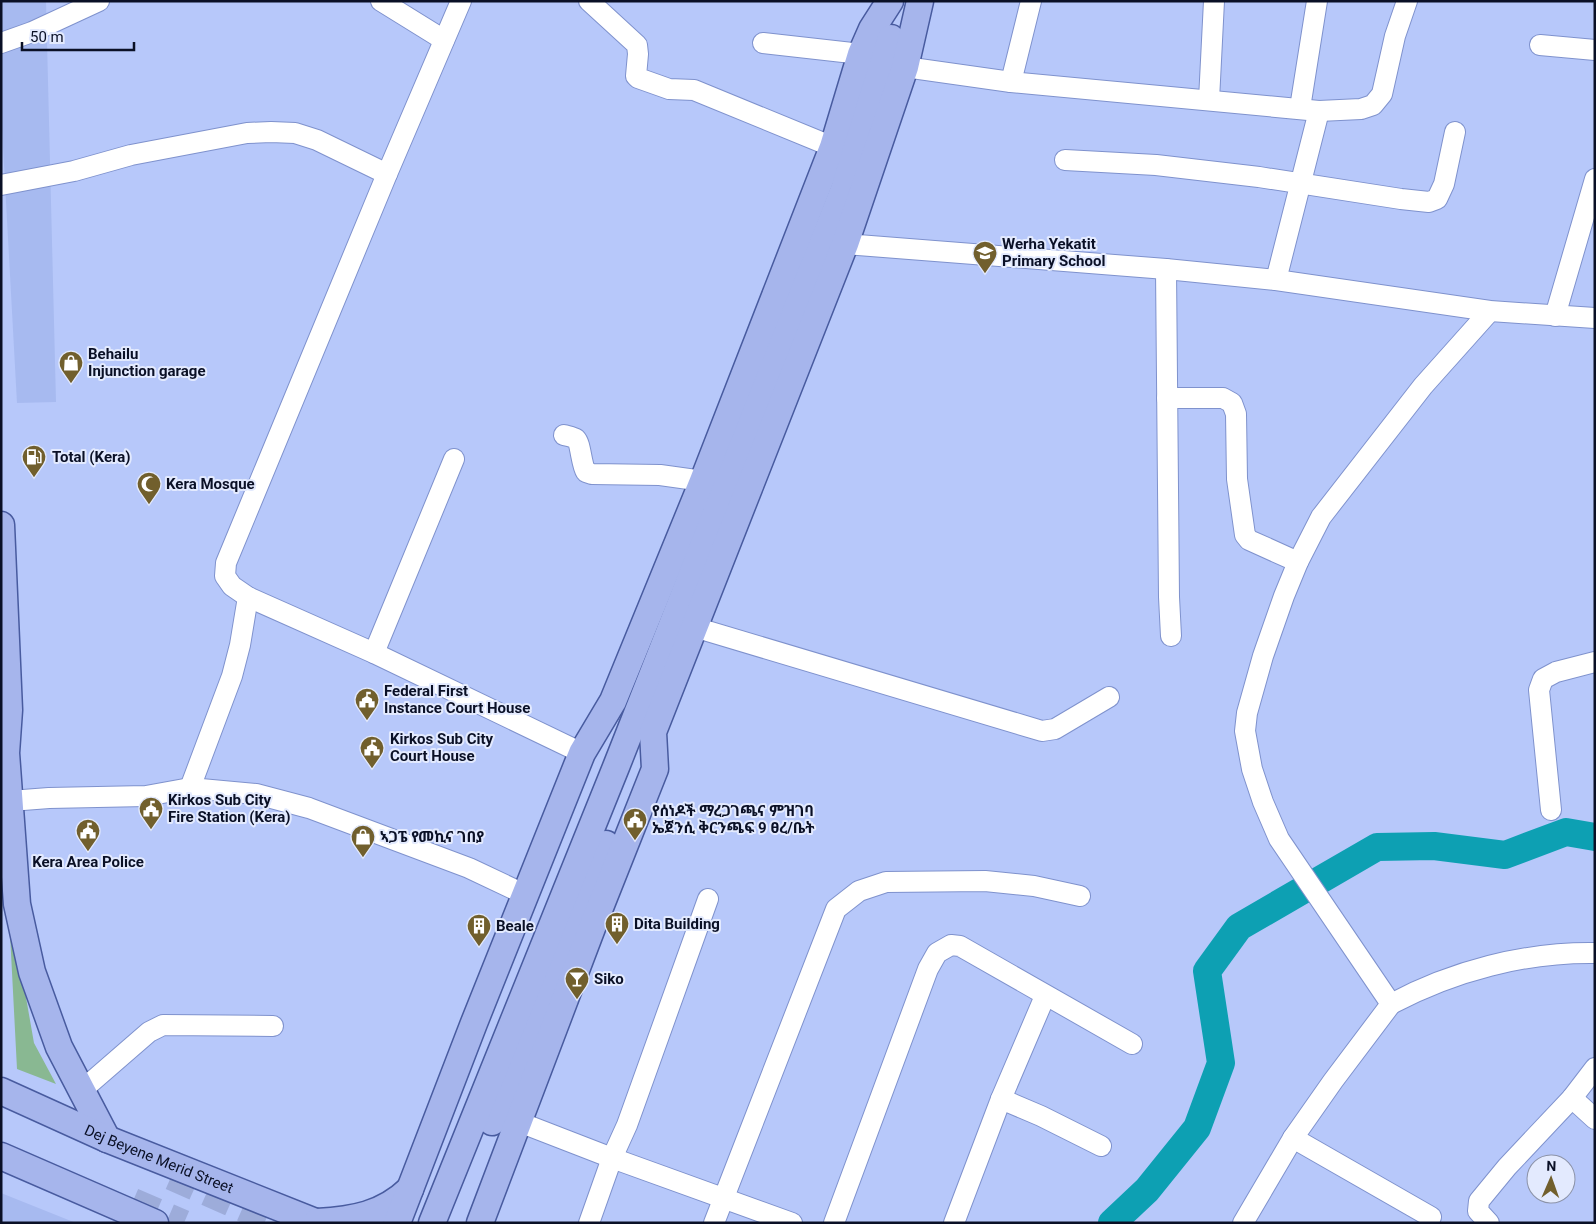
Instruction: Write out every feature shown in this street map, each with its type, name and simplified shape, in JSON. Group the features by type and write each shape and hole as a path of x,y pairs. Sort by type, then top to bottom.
{"main road":[{"path":"397,1223 420,1186 598,761 613,701 703,481 833,147 861,54 872,29 890,1"},
{"path":"432,1223 613,776 844,189 891,38 899,1"},
{"path":"891,38 914,1"},
{"path":"452,1223 653,732 845,244 905,67 920,1"},
{"path":"1,525 9,710 4,759 6,801 16,899 32,972 59,1047 107,1139"},
{"path":"413,1223 420,1186 470,1032 582,752 613,701"},
{"path":"480,1223 595,920 656,769 653,732"},
{"name":"Dej Beyene Merid Street","path":"1,1091 107,1139 317,1222"},
{"path":"1,1156 155,1223"},
{"path":"317,1222 344,1221 381,1210 397,1202 420,1186"}],"street":[{"path":"1,43 32,32 99,1"},
{"path":"381,1 444,40"},
{"path":"461,1 387,174 226,563 225,576 232,586 248,597 374,653 582,752"},
{"path":"589,1 638,46 636,76 638,78 668,89 694,90 833,147"},
{"path":"1011,82 1031,1"},
{"path":"1209,100 1214,1"},
{"path":"1276,280 1301,183 1310,109 1317,1"},
{"path":"905,67 1011,82 1310,109 1361,109 1373,106 1382,94 1395,36 1407,1"},
{"path":"763,43 861,54"},
{"path":"1540,45 1595,50"},
{"path":"1,185 74,171 131,155 247,133 271,132 294,133 317,140 387,174"},
{"path":"1065,160 1156,165 1301,183 1429,202 1437,199 1444,184 1455,132"},
{"path":"1555,316 1595,179"},
{"path":"845,244 1166,269 1276,280 1490,311 1595,318"},
{"path":"1166,269 1171,636"},
{"path":"1392,1004 1279,839 1263,802 1252,769 1245,731 1247,713 1263,656 1284,596 1298,562 1321,517 1423,386 1490,311"},
{"path":"1167,398 1223,398 1232,403 1236,414 1237,479 1245,535 1249,540 1298,562"},
{"path":"564,435 575,438 578,442 582,466 586,472 592,474 660,475 703,481"},
{"path":"374,653 454,458"},
{"path":"190,788 232,676 240,645 248,597"},
{"path":"694,627 1042,731 1055,730 1109,697"},
{"path":"1550,810 1539,690 1543,679 1556,672 1595,662"},
{"path":"6,801 146,796 190,788 256,794 309,808 469,868 526,895"},
{"path":"714,1223 836,909 858,890 886,882 985,882 1034,886 1080,896"},
{"path":"589,1223 612,1158 638,1094 708,899"},
{"path":"834,1223 928,969 937,953 951,945 960,946 1132,1044"},
{"path":"1243,1223 1294,1138 1332,1081 1392,1004 1417,990 1447,978 1498,964 1565,952 1595,953"},
{"path":"954,1223 1045,996"},
{"path":"81,1091 149,1032 163,1025 273,1026"},
{"path":"1489,1223 1478,1211 1479,1201 1507,1167 1572,1098 1595,1068"},
{"path":"1572,1098 1595,1119"},
{"path":"1002,1100 1041,1116 1101,1146"},
{"path":"519,1122 792,1223"},
{"path":"1294,1138 1431,1217"}],"shaded area":[{"path":"1,1 46,1 56,402 17,403 1,110"},
{"path":"1,1193 76,1223 1,1223"}],"green space":[{"path":"8,895 34,1043 56,1084 17,1069"}],"waterway":[{"path":"1112,1223 1147,1190 1197,1128 1221,1063 1207,971 1239,927 1377,847 1434,846 1505,855 1566,832 1595,837"}],"tunnel":[{"path":"171,1177 275,1223"},
{"path":"133,1201 184,1223"}],"place":[{"name":"Werha Yekatit Primary School","path":"985,274"},
{"name":"Behailu Injunction garage","path":"71,384"},
{"name":"Total (Kera)","path":"34,478"},
{"name":"Kera Mosque","path":"149,505"},
{"name":"Federal First Instance Court House","path":"367,721"},
{"name":"Kirkos Sub City Court House","path":"372,769"},
{"name":"Kirkos Sub City Fire Station (Kera)","path":"151,830"},
{"name":"የሰነዶች ማረጋገጫና ምዝገባ ኤጀንሲ ቅርንጫፍ 9 ፀረ/ቤት","path":"635,841"},
{"name":"Kera Area Police","path":"88,852"},
{"name":"ኣጋፔ የመኪና ገበያ","path":"363,858"},
{"name":"Dita Building","path":"617,945"},
{"name":"Beale","path":"479,947"},
{"name":"Siko","path":"577,1000"}]}
